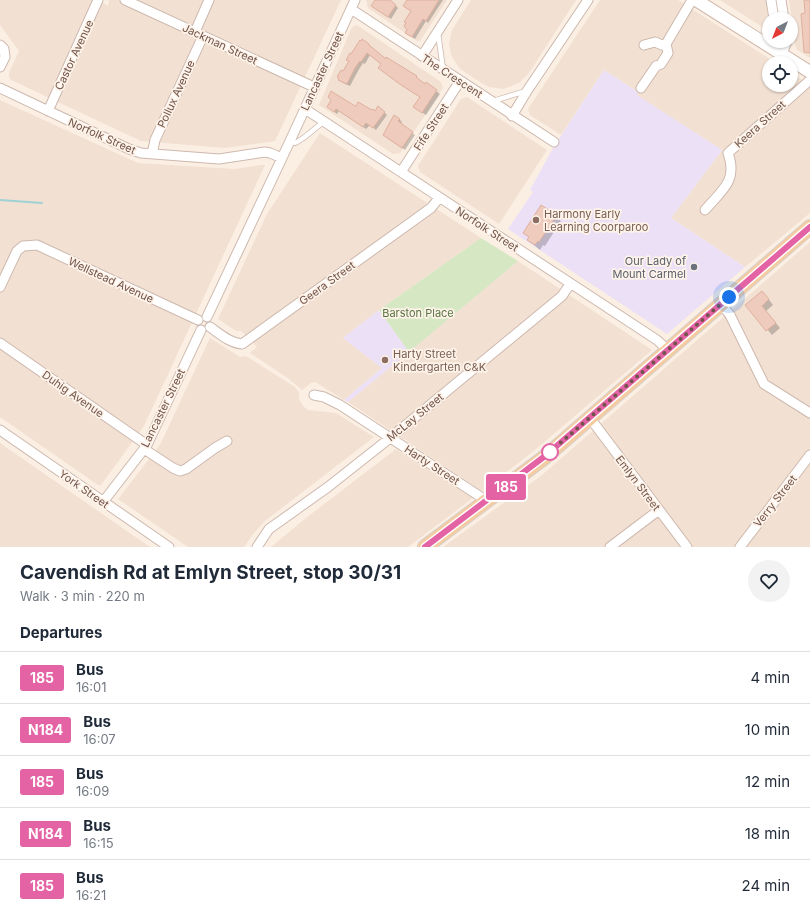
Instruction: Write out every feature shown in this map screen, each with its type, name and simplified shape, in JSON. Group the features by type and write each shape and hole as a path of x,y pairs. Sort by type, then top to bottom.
{"main road":[{"path":"696,0 762,38"},
{"path":"775,48 810,72"},
{"path":"425,547 530,469 810,227"}],"street":[{"name":"Castor Avenue","path":"48,110 98,0"},
{"name":"Jackman Street","path":"125,0 314,87"},
{"path":"195,32 209,0"},
{"name":"Lancaster Street","path":"202,318 282,158 355,0"},
{"path":"422,56 458,0"},
{"path":"512,116 588,0"},
{"path":"642,88 656,66 661,64 668,53 666,44 692,0"},
{"path":"771,0 773,12"},
{"path":"781,0 783,12"},
{"name":"The Crescent","path":"350,9 554,142"},
{"name":"Pollux Avenue","path":"152,154 155,140 203,36"},
{"path":"644,45 655,42 662,45 666,44"},
{"path":"0,45 4,49 5,57 0,67"},
{"path":"782,54 784,48"},
{"name":"Keera Street","path":"705,210 730,180 732,171 728,152 810,80"},
{"name":"Fife Street","path":"401,172 460,81"},
{"name":"Norfolk Street","path":"0,88 129,149 141,153 219,159 265,152 282,158"},
{"name":"Norfolk Street","path":"305,110 657,340 668,350"},
{"name":"Geera Street","path":"206,328 230,340 242,344 431,208 439,198"},
{"name":"Wellstead Avenue","path":"0,287 18,250 23,246 37,245 202,318"},
{"name":"McLay Street","path":"257,547 270,530 390,438 562,296 570,284"},
{"path":"721,304 730,315 764,384 810,413"},
{"path":"202,318 198,326 206,328"},
{"name":"Lancaster Street","path":"103,502 145,447 206,328"},
{"name":"Duhig Avenue","path":"0,343 173,468 186,470 215,448 227,441"},
{"name":"Harty Street","path":"314,395 324,397 340,405 487,501"},
{"name":"Emlyn Street","path":"590,418 687,547"},
{"name":"York Street","path":"0,430 169,547"},
{"name":"Verry Street","path":"740,547 810,456"},
{"path":"610,547 659,510"}],"lane":[{"path":"437,31 443,71"},
{"path":"491,101 527,91"},
{"name":"Lancaster Street","path":"290,141 295,143 302,140 317,126 324,122"}],"shaded area":[{"path":"0,0 98,0 108,6 109,0 341,0 275,141 225,148 141,141 11,80 9,73 19,51 0,25"},
{"path":"366,0 447,0 420,41 417,41 368,8"},
{"path":"471,0 576,0 529,73 519,83 503,89 489,87 460,69 451,55 449,43 452,30"},
{"path":"600,0 678,0 765,56 762,56 762,92 798,92 798,77 810,85 810,213 745,267 671,218 722,150 636,95 638,92 604,70 561,135 530,115 528,109"},
{"path":"720,0 766,0 767,12 762,12 762,27"},
{"path":"789,0 810,0 810,58 796,49 798,48 798,12 791,12"},
{"path":"357,25 441,82 443,88 400,153 393,154 319,105 352,27"},
{"name":"Our Lady of Mount Carmel","path":"604,70 638,92 637,95 722,150 671,218 745,267 667,334 508,229 533,192 530,190 553,148"},
{"path":"467,97 547,150 499,224 420,172 418,166 461,99"},
{"path":"0,100 138,163 235,169 265,165 144,426 101,485 98,485 0,417"},
{"path":"320,133 481,238 379,310 343,338 382,368 344,400 315,382 311,383 302,390 289,379 250,353 257,347 241,331 236,331 218,319 267,214"},
{"path":"810,242 810,547 443,547 542,475"},
{"path":"518,261 652,350 535,450 482,491 348,402"},
{"name":"Harty Street Kindergarten C&K","path":"379,310 409,352 348,402 344,400 382,368 343,338"},
{"path":"210,338 240,357 246,356 295,387 299,393 299,399 303,406 308,410 336,413 374,437 265,521 244,547 188,547 118,499 160,445"},
{"path":"0,443 150,547 0,547"},
{"path":"396,449 473,498 408,547 271,547 306,518"}],"green space":[{"name":"Barston Place","path":"481,238 518,261 409,352 379,310"}],"building":[{"path":"375,0 390,0 396,5 388,17 371,6"},
{"path":"407,0 439,0 426,21 423,19 412,37 405,33 407,30 404,26 406,23 404,22 411,11 403,6"},
{"path":"804,0 810,0 810,53 804,52 801,14 805,13"},
{"path":"362,39 386,59 386,57 417,76 416,77 425,84 426,82 437,90 422,113 413,107 420,97 378,68 381,64 367,53 355,68 347,84 338,80 339,78 337,77 341,70 343,71 349,61 346,60 350,53 351,54"},
{"path":"331,91 355,106 358,102 375,111 378,106 385,112 373,128 366,123 363,127 336,109 334,112 327,107 331,100 328,97"},
{"path":"394,115 400,119 398,121 413,132 402,148 383,135"},
{"path":"541,205 557,215 539,242 538,241 535,245 527,240 529,237 523,233"},
{"path":"762,291 769,299 762,306 776,323 766,331 745,305"}],"waterway":[{"path":"0,200 42,203"}],"bus line":[{"name":"185","path":"425,547 530,469 810,227"}],"place":[{"name":"Harmony Early Learning Coorparoo","path":"536,220"},
{"name":"Our Lady of Mount Carmel","path":"694,267"},
{"name":"Harty Street Kindergarten C&K","path":"385,360"}],"route":[{"path":"550,452 729,297"}]}
